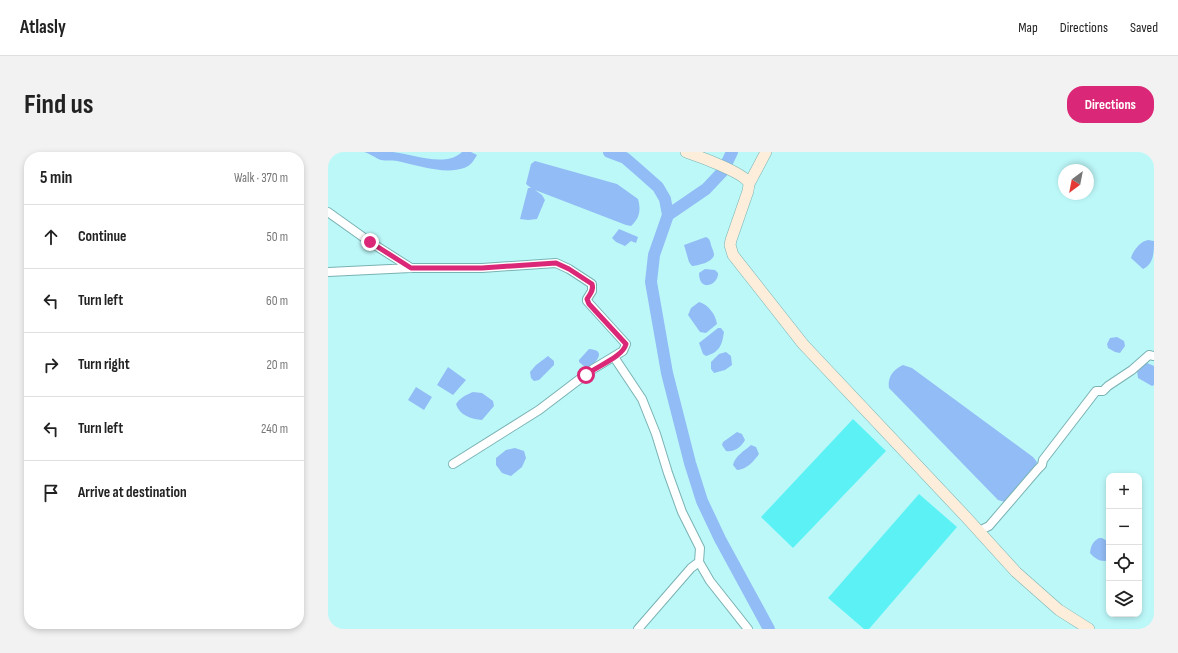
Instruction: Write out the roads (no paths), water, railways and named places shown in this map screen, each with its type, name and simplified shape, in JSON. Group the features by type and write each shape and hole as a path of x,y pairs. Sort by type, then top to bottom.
{"street":[{"path":"686,152 709,160 745,178 749,184"},
{"path":"766,152 749,184 742,211 731,240 730,245 733,255 803,344 1016,572 1059,610 1089,629"},
{"path":"328,212 370,242 411,268"},
{"path":"328,272 411,268 482,268 556,263 561,264 592,284 592,292 587,299 589,304 626,344 623,351 593,369 539,410 453,464"},
{"path":"979,531 989,526 1042,465 1043,460 1096,391 1103,391 1132,370 1149,355 1154,356"},
{"path":"614,357 642,399 656,434 682,512 700,548 699,562 710,581 748,629"},
{"path":"638,629 691,568 699,562"}],"waterway":[{"path":"609,152 625,158 658,187 665,199 668,215"},
{"path":"732,152 723,171 706,189 668,215 654,255 651,282 667,373 690,463 702,501 720,539 769,629"}]}
